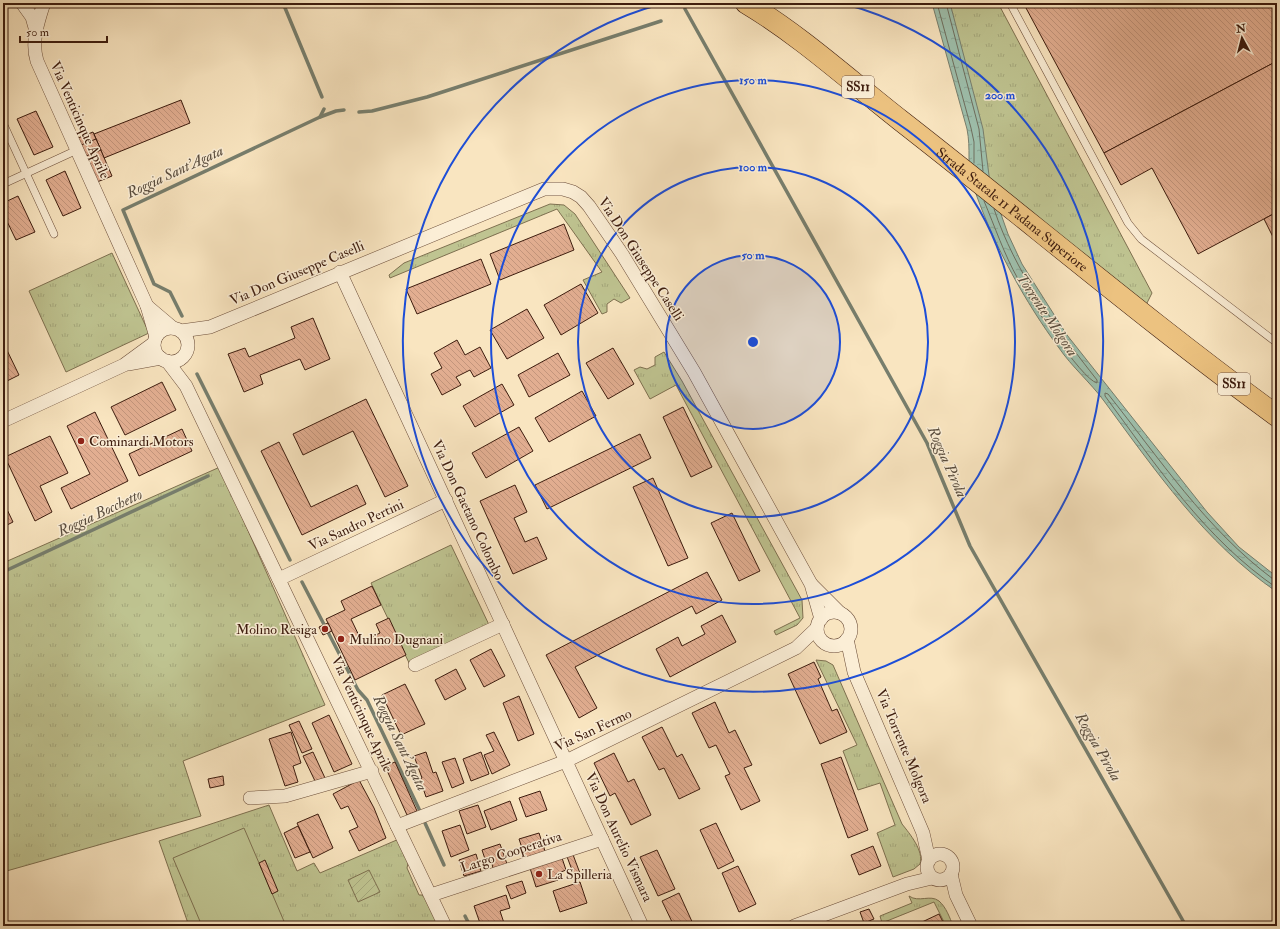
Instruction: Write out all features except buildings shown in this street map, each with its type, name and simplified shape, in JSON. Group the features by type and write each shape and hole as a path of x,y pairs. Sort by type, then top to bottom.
{"main road":[{"name":"Strada Statale 11 Padana Superiore","path":"746,3 791,34 967,172 1191,352 1277,416"},
{"path":"1191,352 1236,372 1277,401"}],"street":[{"name":"Via Venticinque Aprile","path":"22,3 32,17 36,31"},
{"name":"Via Venticinque Aprile","path":"44,3 36,31 34,45 36,61 147,306 155,340"},
{"name":"Via Don Giuseppe Caselli","path":"185,352 192,341 210,327 544,189 563,189 576,194 588,204 622,254 694,372 811,584 840,613"},
{"name":"Via Don Gaetano Colombo","path":"340,272 566,762"},
{"name":"Via Venticinque Aprile","path":"147,306 177,329"},
{"name":"Via Don Giuseppe Caselli","path":"177,329 210,327"},
{"path":"3,422 124,365 155,340 163,330 177,329 187,339 185,352 176,361 164,360 124,365"},
{"path":"155,340 154,349 164,360"},
{"name":"Via Venticinque Aprile","path":"185,352 186,386"},
{"name":"Via Venticinque Aprile","path":"164,360 186,386 372,771 445,926"},
{"name":"Via Sandro Pertini","path":"279,579 446,500"},
{"name":"Via Don Giuseppe Caselli","path":"811,584 819,623"},
{"path":"796,648 831,612 840,613"},
{"name":"Via Torrente Molgora","path":"840,613 850,624 847,639 854,672 923,833 932,860 927,870 942,877 956,895 970,926"},
{"name":"Via Torrente Molgora","path":"819,623 818,636 829,645 854,672"},
{"path":"415,665 503,624"},
{"path":"796,648 838,645 847,639"},
{"name":"Via San Fermo","path":"398,826 566,762 796,648"},
{"name":"Via Don Aurelio Vismara","path":"566,762 642,926"},
{"path":"250,798 285,796 372,771"},
{"name":"Largo Cooperativa","path":"431,895 602,839"},
{"name":"Via Torrente Molgora","path":"932,860 950,858 953,866 942,877"},
{"path":"907,884 932,860"},
{"path":"794,926 907,884 942,877"}],"lane":[{"path":"1010,3 1128,223 1141,240 1277,343"},
{"path":"3,122 54,234"},
{"path":"3,184 77,150"}],"green space":[{"path":"959,3 998,3 1152,293 1142,313 985,187 943,12"},
{"path":"550,204 564,205 575,214 630,298 621,303 614,299 607,304 607,312 602,314 583,280 602,272 557,209 390,278 389,275 404,263"},
{"path":"112,253 149,333 66,372 29,291"},
{"path":"664,352 682,381 802,600 803,618 797,625 776,635 774,631 800,618 676,385 650,399 634,370 640,367 647,369 655,365 655,357"},
{"path":"220,467 325,705 183,761 201,816 3,872 3,563"},
{"path":"451,545 491,629 411,667 371,583"},
{"path":"816,660 826,661 833,665 902,824 918,848 921,859 920,864 914,869 893,877 877,833 895,825 880,783 858,790 843,751 857,745"},
{"path":"269,805 297,871 314,863 320,873 399,839 409,859 407,868 419,895 426,895 441,926 189,926 159,841"},
{"path":"244,828 286,926 202,926 173,858"},
{"path":"369,870 380,892 358,902 348,880"},
{"path":"909,896 917,899 932,898 939,901 946,909 953,926 946,926 934,902 882,923 880,916 912,903"}],"water":[{"name":"Torrente Molgora","path":"932,3 950,3 983,129 990,183 1008,234 1022,264 1067,335 1207,512 1239,547 1277,577 1277,592 1251,573 1227,551 1183,504 1142,453 1099,394 1064,355 1034,312 1012,274 992,234 976,194 970,167 967,129"}],"waterway":[{"name":"Roggia Sant'Agata","path":"283,3 322,97"},
{"name":"Roggia Pirola","path":"685,9 927,443 970,546 1186,926"},
{"path":"359,112 372,111 427,97 661,21"},
{"name":"Roggia Sant'Agata","path":"182,316 170,292 154,284 123,210 320,117 324,109"},
{"path":"320,117 336,111 344,110"},
{"name":"Roggia Sant'Agata","path":"197,374 290,560"},
{"name":"Roggia Bocchetto","path":"3,572 208,476"},
{"name":"Roggia Sant'Agata","path":"302,582 358,690 367,700 419,809"},
{"name":"Roggia Sant'Agata","path":"425,823 444,865"},
{"name":"Roggia Sant'Agata","path":"465,916 470,926"}],"place":[{"name":"Cominardi Motors","path":"81,441"},
{"name":"Molino Resiga","path":"325,629"},
{"name":"Mulino Dugnani","path":"341,639"},
{"name":"La Spilleria","path":"539,874"}]}
